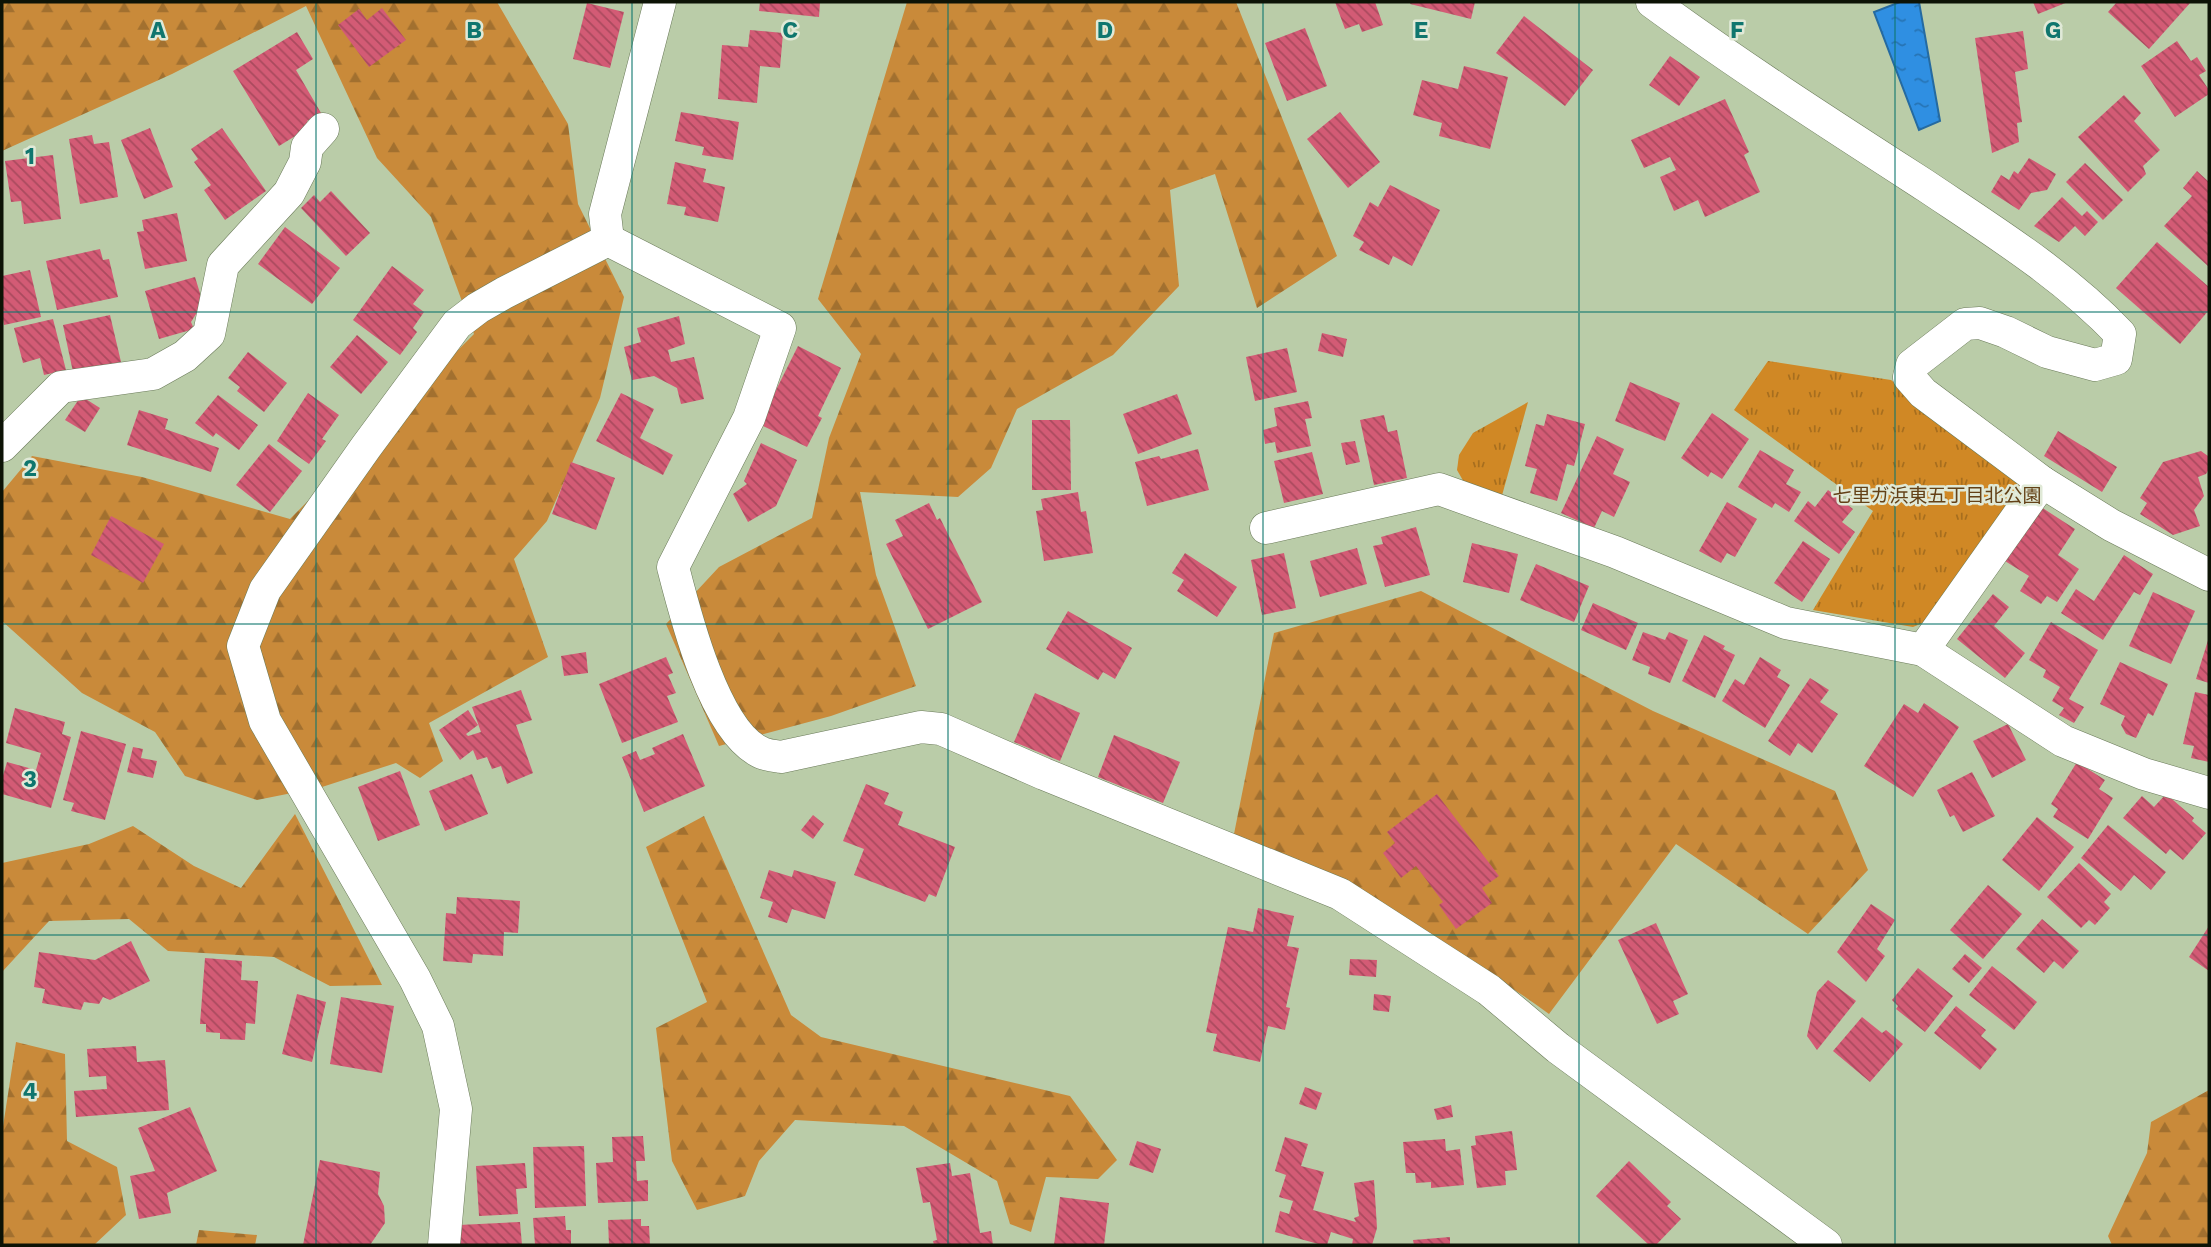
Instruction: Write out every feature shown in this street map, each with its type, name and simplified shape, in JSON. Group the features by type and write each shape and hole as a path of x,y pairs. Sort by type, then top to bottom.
{"street":[{"path":"608,240 605,214 660,2"},
{"path":"1652,2 1731,60 1991,229 2092,304 2120,334 2116,359 2095,365 2047,352 1980,323 1965,324 1912,365 1909,377 1923,393 2042,482 2123,531 2209,575"},
{"path":"2,446 61,387 153,374 185,356 209,334 223,265 289,193 305,162 307,147 323,129"},
{"path":"444,1245 456,1109 438,1027 415,979 265,721 243,646 265,590 457,324 504,293 608,240"},
{"path":"608,240 780,328 749,418 673,567 693,644 728,721 743,740 760,753 781,757 921,727 941,729 1044,774 1340,894 1489,990 1558,1048 1826,1245"},
{"path":"1923,650 2042,482"},
{"path":"1266,528 1439,489 1610,550 1786,623 1923,650 2063,741 2144,774 2209,793"}],"green space":[{"path":"2,2 497,2 568,124 578,204 624,297 600,398 547,521 514,559 548,657 429,723 443,761 420,778 396,763 322,787 257,800 185,776 155,732 82,693 2,621 2,492 32,456 142,477 290,519 474,334 431,217 377,158 306,6 172,74 2,151"},
{"path":"907,2 1236,2 1337,256 1257,308 1215,174 1170,190 1179,286 1113,355 1017,409 991,468 958,497 860,492 876,575 916,686 831,716 719,746 666,624 719,567 812,518 829,438 861,354 818,299"},
{"name":"七里ガ浜東五丁目北公園","path":"1768,361 1891,380 2020,477 2021,488 1930,620 1913,627 1813,610 1873,511 1734,410"},
{"path":"1528,402 1501,499 1465,484 1457,470 1459,455 1473,433"},
{"path":"1421,591 1653,711 1835,791 1868,870 1808,934 1676,844 1549,1014 1435,941 1233,839 1274,633"},
{"path":"295,814 382,985 330,986 274,957 168,951 129,919 49,921 2,972 2,863 89,844 133,826 194,866 241,888"},
{"path":"704,816 791,1015 821,1037 1070,1096 1117,1160 1098,1179 1046,1177 1031,1232 1010,1224 997,1181 904,1126 795,1120 759,1161 745,1196 697,1210 672,1161 656,1028 707,1002 646,847"},
{"path":"16,1042 65,1054 67,1141 117,1167 126,1215 94,1245 2,1245 2,1133"},
{"path":"2209,1090 2209,1245 2112,1245 2108,1236 2147,1153 2151,1122"},
{"path":"199,1230 257,1235 255,1245 196,1245"}],"water":[{"path":"1900,2 1919,2 1940,121 1919,130 1874,12"}],"building":[{"path":"760,2 820,2 819,17 759,11"},
{"path":"1335,2 1375,2 1383,25 1362,32 1359,24 1345,29"},
{"path":"1475,2 1471,19 1410,4"},
{"path":"2033,2 2068,2 2038,14"},
{"path":"2117,2 2191,2 2149,49 2108,12"},
{"path":"587,3 624,12 610,68 573,59"},
{"path":"382,8 406,40 369,67 338,25 359,9 367,20"},
{"path":"1524,16 1593,70 1565,106 1496,53"},
{"path":"1305,28 1327,86 1287,101 1265,43"},
{"path":"750,30 783,33 780,68 760,66 757,103 718,99 722,45 748,47"},
{"path":"2023,31 2028,69 2015,72 2022,122 2017,123 2019,142 1992,153 1975,38"},
{"path":"297,32 313,59 296,70 321,113 307,121 310,127 279,146 233,71"},
{"path":"2177,41 2191,61 2197,57 2206,71 2199,75 2209,94 2175,117 2141,66"},
{"path":"1670,56 1700,77 1679,106 1649,85"},
{"path":"1464,66 1508,77 1490,149 1439,136 1442,123 1413,115 1422,80 1458,89"},
{"path":"2124,95 2141,113 2134,121 2160,150 2143,166 2146,174 2128,192 2078,137"},
{"path":"1725,99 1749,152 1744,155 1760,192 1705,217 1698,200 1674,211 1660,177 1676,170 1670,157 1644,168 1631,140"},
{"path":"681,112 739,122 733,160 702,155 704,147 675,141"},
{"path":"1340,112 1380,162 1348,188 1307,139"},
{"path":"150,128 173,187 144,199 121,140"},
{"path":"222,128 266,191 225,220 204,190 211,185 194,162 198,159 191,149"},
{"path":"92,135 94,144 109,142 118,197 80,204 69,139"},
{"path":"53,155 61,219 24,224 21,201 11,202 5,161"},
{"path":"2029,158 2056,174 2047,190 2031,193 2019,210 1991,192 2001,175 2009,180 2014,171 2018,174"},
{"path":"675,162 706,169 703,182 725,187 718,222 684,215 686,207 667,204"},
{"path":"2085,163 2123,200 2103,220 2066,182"},
{"path":"2197,171 2209,182 2209,267 2164,226 2192,196 2183,188"},
{"path":"1390,185 1440,210 1412,266 1393,256 1389,265 1359,250 1364,242 1353,236 1370,202 1378,207"},
{"path":"331,191 370,233 346,256 301,208 314,195 320,202"},
{"path":"2062,197 2082,216 2087,211 2098,222 2085,236 2075,226 2059,242 2034,226"},
{"path":"177,213 187,261 145,269 137,232 144,231 142,220"},
{"path":"285,227 340,268 312,304 258,264"},
{"path":"2157,242 2209,287 2209,310 2180,344 2116,288"},
{"path":"100,249 103,260 109,259 118,297 57,310 46,261"},
{"path":"392,266 424,290 413,304 424,312 413,328 417,332 400,355 353,320"},
{"path":"30,270 41,317 4,325 2,276"},
{"path":"195,277 203,303 191,322 194,329 159,339 145,291"},
{"path":"110,315 121,362 73,372 63,325"},
{"path":"679,316 685,344 668,350 671,362 694,357 704,399 681,404 677,388 654,376 632,380 624,347 641,342 637,328"},
{"path":"53,319 66,370 44,375 40,358 23,363 14,328"},
{"path":"1322,333 1347,339 1343,357 1318,351"},
{"path":"357,335 388,362 361,394 330,367"},
{"path":"798,346 841,368 818,416 822,418 807,447 759,424"},
{"path":"1287,348 1297,392 1255,401 1246,357"},
{"path":"248,352 287,383 264,412 237,391 240,387 228,378"},
{"path":"1630,382 1680,403 1665,441 1615,421"},
{"path":"308,393 339,415 322,439 326,441 309,464 277,441"},
{"path":"621,393 654,409 640,438 673,455 663,475 596,441"},
{"path":"1177,394 1192,434 1138,454 1123,414"},
{"path":"218,395 258,425 239,450 216,433 213,437 195,423"},
{"path":"81,396 100,408 85,432 65,420"},
{"path":"1308,401 1312,418 1305,419 1311,446 1277,453 1275,442 1265,444 1263,430 1277,426 1274,408"},
{"path":"139,410 168,419 165,429 219,448 211,472 127,445"},
{"path":"1712,413 1749,439 1722,479 1711,472 1708,477 1681,458"},
{"path":"1547,414 1585,424 1574,466 1567,464 1557,501 1530,493 1537,469 1525,466 1536,424 1544,426"},
{"path":"1384,415 1388,432 1397,430 1407,478 1374,485 1360,420"},
{"path":"1032,420 1070,420 1071,490 1032,490"},
{"path":"2058,431 2117,467 2102,492 2044,456"},
{"path":"1597,436 1624,449 1613,474 1630,482 1614,517 1602,511 1594,528 1561,513"},
{"path":"1355,441 1360,462 1346,465 1341,443"},
{"path":"761,443 797,460 776,506 748,522 733,494 747,484 744,481"},
{"path":"269,444 302,471 270,512 236,485"},
{"path":"1198,449 1209,490 1147,506 1135,462 1159,456 1161,459"},
{"path":"1760,450 1794,470 1786,484 1801,492 1789,512 1775,503 1772,508 1738,487"},
{"path":"2201,451 2208,456 2209,469 2206,474 2198,477 2204,496 2194,510 2200,526 2173,535 2140,514 2147,503 2140,498 2163,462"},
{"path":"1312,452 1323,494 1284,503 1274,461"},
{"path":"571,462 615,478 596,530 552,514"},
{"path":"1828,490 1853,509 1842,522 1855,532 1839,554 1794,521 1808,501 1815,507"},
{"path":"1078,492 1081,512 1086,511 1093,553 1044,561 1036,511 1043,510 1041,499"},
{"path":"1727,502 1757,519 1735,557 1727,553 1721,563 1699,551"},
{"path":"929,503 937,520 940,518 982,602 928,629 886,544 903,536 895,520"},
{"path":"2041,507 2075,529 2058,555 2079,569 2057,602 2047,596 2041,604 2020,591 2029,576 2005,561"},
{"path":"111,516 164,544 143,583 91,555"},
{"path":"1416,527 1430,575 1385,587 1373,546 1383,544 1381,537"},
{"path":"1803,541 1830,559 1802,602 1774,583"},
{"path":"1472,543 1518,554 1509,593 1463,582"},
{"path":"1357,548 1367,584 1320,597 1310,561"},
{"path":"1185,553 1237,587 1217,617 1177,591 1184,580 1172,573"},
{"path":"1284,553 1296,608 1262,615 1251,560"},
{"path":"2124,555 2153,574 2140,595 2134,592 2103,640 2061,613 2076,589 2094,601"},
{"path":"1536,564 1589,586 1574,622 1520,600"},
{"path":"2153,592 2195,611 2171,664 2129,646"},
{"path":"1993,594 2009,607 1994,626 2025,653 2005,678 1957,639"},
{"path":"1593,603 1638,623 1626,650 1581,630"},
{"path":"1068,611 1132,648 1115,679 1103,672 1098,680 1046,649"},
{"path":"2051,622 2098,650 2069,699 2084,707 2074,723 2059,715 2064,708 2052,701 2060,687 2043,677 2046,670 2029,660"},
{"path":"1643,632 1665,640 1669,632 1688,640 1670,683 1648,674 1650,667 1632,660"},
{"path":"1704,635 1725,646 1723,649 1735,655 1715,698 1682,681"},
{"path":"2209,637 2209,683 2196,679"},
{"path":"586,652 588,673 564,676 561,656"},
{"path":"666,657 673,673 668,675 676,693 667,696 678,722 622,743 599,684"},
{"path":"1760,657 1781,670 1777,677 1790,685 1765,728 1722,701 1735,679 1744,685"},
{"path":"2120,662 2168,684 2153,716 2148,713 2136,738 2126,734 2121,725 2125,716 2100,704"},
{"path":"1810,678 1829,690 1820,702 1838,714 1812,753 1798,743 1790,756 1768,741"},
{"path":"521,690 532,720 516,725 533,773 507,784 501,766 492,769 487,757 477,760 473,750 460,760 439,730 468,710 478,725 466,734 468,736 481,732 472,707"},
{"path":"2195,692 2209,695 2209,762 2191,758 2194,746 2183,744"},
{"path":"1035,693 1080,713 1060,761 1014,742"},
{"path":"1924,703 1959,727 1913,797 1864,766 1904,704 1918,713"},
{"path":"15,708 65,722 62,734 71,737 51,808 2,794 2,779 7,762 36,770 41,753 6,743"},
{"path":"2008,724 2026,760 1992,778 1973,741"},
{"path":"81,731 126,744 105,820 71,811 74,803 63,800"},
{"path":"683,734 705,786 644,812 622,757 636,751 640,760 655,754 652,748"},
{"path":"1114,735 1180,762 1163,803 1098,777"},
{"path":"133,747 143,749 141,758 157,761 153,778 127,772"},
{"path":"2077,762 2105,780 2099,789 2113,798 2088,839 2053,817 2058,809 2051,804"},
{"path":"400,771 420,825 378,841 358,787"},
{"path":"1972,772 1995,816 1963,832 1954,815 1950,817 1937,790"},
{"path":"472,774 488,814 445,831 429,791"},
{"path":"866,784 889,793 884,804 903,812 898,825 955,847 936,897 929,894 925,902 854,875 864,849 843,841"},
{"path":"1437,794 1499,876 1482,888 1492,903 1456,929 1439,905 1443,902 1416,866 1401,878 1383,853 1395,843 1387,832"},
{"path":"2166,794 2194,818 2192,821 2206,833 2183,860 2170,849 2166,854 2123,818 2142,796 2154,807"},
{"path":"813,815 824,824 813,839 801,830"},
{"path":"2037,817 2074,847 2039,891 2002,860"},
{"path":"2108,825 2166,872 2151,890 2134,875 2121,891 2081,858"},
{"path":"2079,863 2111,894 2104,902 2110,908 2095,925 2089,920 2081,928 2047,897"},
{"path":"769,870 792,877 794,870 836,882 825,919 792,909 787,923 768,917 773,902 760,898"},
{"path":"1988,885 2022,914 1983,959 1950,930"},
{"path":"457,897 520,901 518,933 504,932 503,956 473,954 472,963 443,961 446,913 456,914"},
{"path":"1871,904 1895,920 1877,949 1885,956 1866,982 1837,952"},
{"path":"1258,908 1294,916 1287,946 1299,948 1286,1007 1290,1008 1285,1030 1268,1026 1260,1062 1213,1051 1217,1034 1206,1032 1228,927 1253,932"},
{"path":"2042,919 2079,951 2063,969 2054,961 2044,973 2016,949"},
{"path":"1656,923 1688,994 1673,1001 1679,1014 1657,1024 1618,940"},
{"path":"2209,926 2209,971 2189,957"},
{"path":"131,941 150,981 110,1000 103,997 99,1004 84,1002 81,1010 42,1003 45,989 34,987 39,952 95,960"},
{"path":"1965,954 1982,968 1969,983 1952,969"},
{"path":"205,958 242,961 241,980 258,981 255,1024 246,1023 245,1040 220,1039 220,1033 206,1032 206,1024 200,1024"},
{"path":"1350,959 1377,960 1376,977 1349,975"},
{"path":"1992,966 2037,1002 2014,1030 1969,995"},
{"path":"1918,968 1953,996 1925,1032 1896,1009 1898,1006 1892,1000"},
{"path":"1828,980 1856,1001 1817,1050 1807,1036 1817,992"},
{"path":"297,994 326,1002 312,1062 282,1054"},
{"path":"1374,994 1391,996 1389,1012 1373,1010"},
{"path":"341,997 394,1006 382,1073 330,1064"},
{"path":"1956,1006 1986,1030 1981,1036 1997,1049 1980,1070 1934,1033"},
{"path":"1862,1017 1882,1033 1886,1030 1903,1044 1870,1082 1833,1051"},
{"path":"136,1046 137,1062 165,1060 169,1110 76,1117 74,1091 107,1089 106,1076 89,1077 87,1049"},
{"path":"1305,1087 1322,1093 1316,1110 1299,1104"},
{"path":"1451,1105 1453,1117 1437,1120 1434,1109"},
{"path":"190,1107 217,1171 167,1193 171,1213 139,1219 130,1176 155,1171 138,1128"},
{"path":"1512,1131 1517,1170 1505,1171 1506,1185 1477,1188 1471,1146 1476,1145 1475,1136"},
{"path":"643,1136 645,1161 636,1161 637,1181 648,1180 648,1201 598,1203 596,1163 613,1162 612,1137"},
{"path":"1285,1137 1308,1144 1301,1166 1324,1172 1313,1210 1356,1222 1354,1218 1359,1216 1354,1183 1374,1180 1377,1228 1372,1245 1352,1245 1353,1239 1331,1232 1327,1245 1322,1245 1275,1232 1280,1211 1289,1214 1293,1201 1279,1197 1286,1175 1275,1171"},
{"path":"1445,1139 1446,1151 1460,1149 1464,1185 1431,1188 1431,1182 1416,1183 1415,1173 1406,1173 1403,1142"},
{"path":"1137,1141 1161,1149 1153,1173 1129,1165"},
{"path":"584,1146 586,1206 535,1208 533,1147"},
{"path":"320,1160 380,1172 378,1194 384,1206 385,1223 370,1245 303,1245"},
{"path":"1629,1161 1671,1202 1667,1206 1681,1219 1656,1245 1649,1245 1596,1196"},
{"path":"525,1163 527,1188 516,1189 518,1214 479,1216 476,1166"},
{"path":"950,1163 952,1176 970,1173 980,1233 991,1231 993,1245 934,1245 933,1241 937,1240 930,1202 923,1203 916,1168"},
{"path":"1060,1197 1109,1203 1104,1245 1054,1245"},
{"path":"565,1216 566,1230 571,1230 571,1245 535,1245 533,1218"},
{"path":"641,1219 641,1226 649,1226 650,1245 609,1245 608,1220"},
{"path":"520,1222 522,1245 460,1245 459,1225"},
{"path":"1450,1237 1450,1245 1414,1245 1413,1240"}]}
